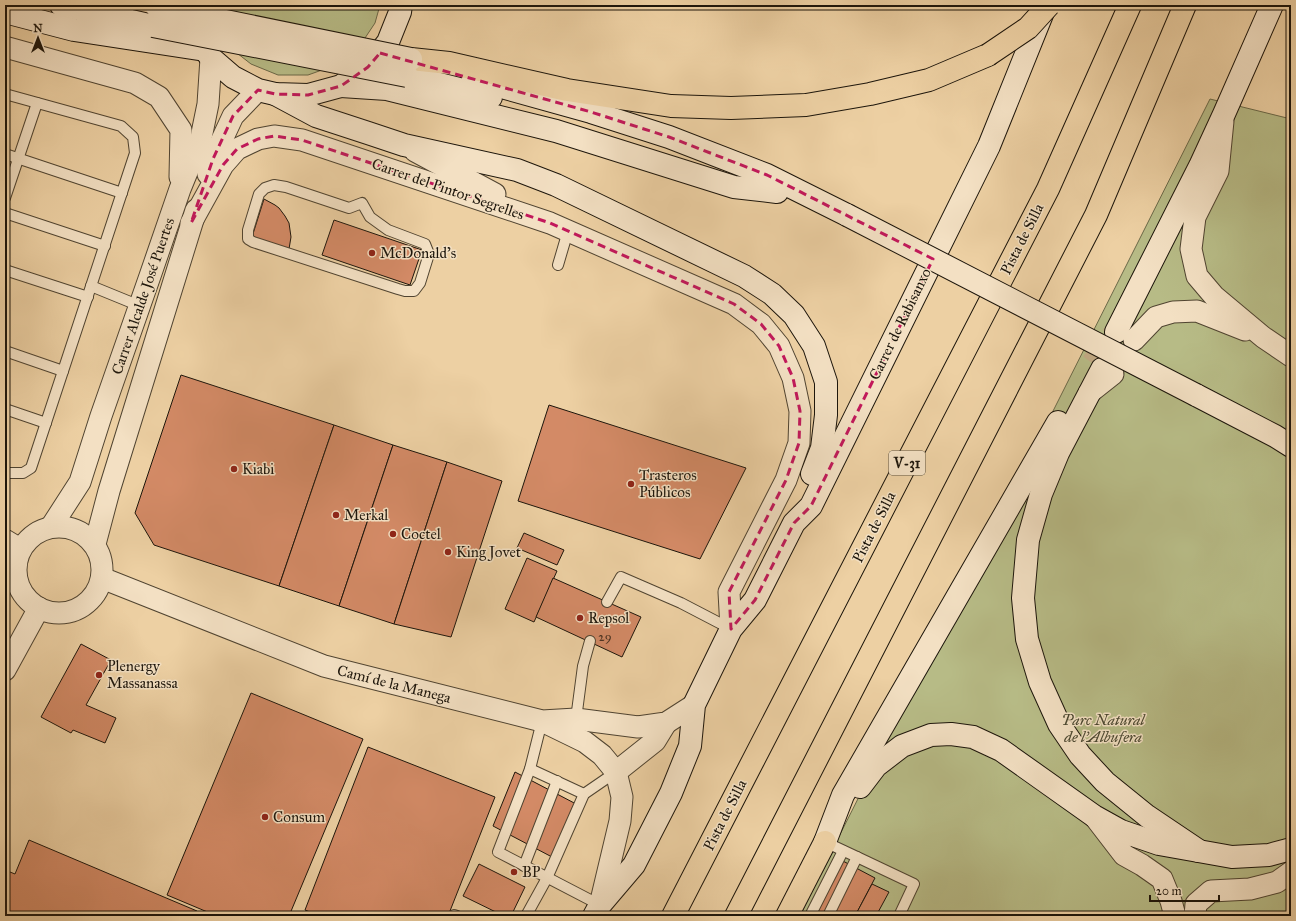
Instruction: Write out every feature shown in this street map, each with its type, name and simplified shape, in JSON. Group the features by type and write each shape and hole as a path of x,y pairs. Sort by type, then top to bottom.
{"highway":[{"path":"409,68 449,63 567,90 671,106 730,108 806,105 870,94 929,80 988,55 1028,28 1047,5"},
{"name":"Pista de Silla","path":"673,916 1048,189 1130,5"},
{"path":"736,916 1096,214 1185,5"},
{"path":"787,916 834,846"}],"street":[{"path":"60,5 153,12 409,68 516,103 607,130 694,160 776,192 847,214"},
{"path":"189,5 190,18 208,54 232,77 316,116 404,145 517,170 556,185 744,276 772,294 794,315 814,346 826,382 826,415 822,448 812,475 798,502 794,524"},
{"path":"341,86 368,67 388,42 400,12 400,5"},
{"name":"Carrer de Rabisanxo","path":"694,705 731,629 755,600 794,524 811,506 989,146 1047,5"},
{"path":"1125,336 1272,5"},
{"path":"5,12 74,30"},
{"path":"5,18 208,54"},
{"path":"5,47 135,83 159,97 181,130 180,189"},
{"name":"Carrer Alcalde José Puertes","path":"51,526 80,482 100,416 180,189 201,138 208,104 208,54"},
{"path":"409,68 447,72 584,110 669,137 767,175 847,214 1275,436 1291,446"},
{"path":"266,92 308,95 341,86 387,89 556,131 734,187 776,192"},
{"name":"Carrer Alcalde José Puertes","path":"95,544 109,491 191,223 213,160 233,116 266,92"},
{"path":"1224,114 1218,171 1195,217 1192,249 1197,276 1214,296 1263,336 1291,356"},
{"name":"Carrer del Pintor Segrelles","path":"191,223 223,165 237,149 258,139 274,136 302,140 559,227 734,304"},
{"path":"404,145 559,227"},
{"name":"Carrer de Rabisanxo","path":"731,629 729,592 788,474 799,443 800,411 793,378 779,346 761,324 734,304"},
{"path":"1125,336 1156,317 1173,312 1196,310 1263,336"},
{"path":"834,846 843,795 1102,368 1055,460 1041,494 1028,540 1023,598 1027,639 1040,682 1059,724 1080,755 1105,782 1147,816 1199,851"},
{"path":"51,526 73,528 84,533 95,544 101,558 102,578 94,596 87,603 74,611 61,613 46,611 39,608 27,599 18,583 13,545 27,540 37,532 51,526"},
{"name":"Camí de la Manega","path":"102,578 324,666 542,721 576,719 638,727 666,724 694,705"},
{"path":"5,670 39,608"},
{"path":"597,910 634,865 671,793 690,746 694,705"},
{"path":"542,721 586,742 602,755 616,772 622,796 620,821 597,910"},
{"path":"616,772 656,741 666,724"},
{"path":"834,846 850,801 876,766 902,746 931,735 951,734 973,737 1001,750 1094,816 1121,831 1159,844 1232,856 1269,855 1291,849"},
{"path":"1094,816 1124,855 1162,879 1175,916"},
{"path":"1195,916 1196,904 1211,891 1250,889 1277,882 1291,872"}],"lane":[{"path":"5,94 121,126 133,137 135,153 30,468 23,473 5,473"},
{"path":"5,198 37,103"},
{"path":"5,154 122,193"},
{"path":"274,186 286,187 349,208 362,203 370,217 388,230 425,244 429,254 420,283 414,291 398,289 253,242 248,239 248,230 259,194 265,188 274,186"},
{"path":"5,213 105,246"},
{"path":"558,265 559,227"},
{"path":"5,270 88,297"},
{"path":"91,286 140,306"},
{"path":"5,351 63,371"},
{"path":"5,409 46,423"},
{"path":"607,602 621,577 681,603 731,629"},
{"path":"576,719 583,666 590,641"},
{"path":"542,721 530,769 498,852 547,878 597,910"},
{"path":"530,769 584,794"},
{"path":"526,916 547,878 584,794 616,772"},
{"path":"524,866 557,781"},
{"path":"810,916 834,846 914,884 899,916"},
{"path":"828,916 857,857"}],"highlighted area":[{"path":"380,53 591,112 669,137 767,175 933,259 811,506 794,523 755,600 731,629 729,592 786,480 799,443 800,411 793,378 779,346 761,324 734,304 550,223 302,140 274,136 258,139 237,149 223,165 191,223 213,159 233,116 258,90 275,94 308,95 341,86 368,67"}],"green space":[{"path":"209,5 380,5 375,23 359,47 336,65 308,75 278,75 251,64 228,46 212,20"},
{"name":"Parc Natural de l'Albufera","path":"1210,99 1291,119 1291,916 799,916"}],"building":[{"path":"264,199 279,208 289,223 291,237 289,249 252,237"},
{"name":"McDonald's","path":"334,220 422,250 410,285 322,255"},
{"name":"Kiabi","path":"181,375 334,425 279,586 154,545 135,513"},
{"name":"Trasteros Públicos","path":"549,405 746,468 700,559 518,501"},
{"name":"Merkal","path":"334,425 393,445 339,606 279,586"},
{"name":"Coctel","path":"393,445 447,462 394,624 339,606"},
{"name":"King Jovet","path":"447,462 502,481 451,637 394,624"},
{"path":"524,533 564,550 557,565 517,548"},
{"path":"527,558 557,571 534,622 505,609"},
{"path":"553,578 641,617 622,657 536,617"},
{"path":"81,644 111,660 86,705 116,718 105,743 73,730 71,733 41,717"},
{"name":"Consum","path":"251,693 363,739 289,916 217,916 167,895"},
{"path":"368,747 495,797 448,916 320,916 305,910"},
{"path":"515,772 578,805 552,857 493,826"},
{"path":"29,840 197,911 195,916 5,916 5,870 15,874"},
{"path":"841,860 875,878 855,916 812,916"},
{"path":"479,864 525,887 511,916 504,916 463,896"},
{"path":"872,884 889,892 876,916 855,916"}],"tunnel":[{"path":"1092,363 1115,332"}],"place":[{"name":"McDonald's","path":"372,253"},
{"name":"Kiabi","path":"234,469"},
{"name":"Trasteros Públicos","path":"631,484"},
{"name":"Merkal","path":"336,515"},
{"name":"Coctel","path":"393,534"},
{"name":"King Jovet","path":"448,552"},
{"name":"Repsol","path":"580,618"},
{"name":"Plenergy Massanassa","path":"99,675"},
{"name":"Consum","path":"265,817"},
{"name":"BP","path":"514,872"}]}
